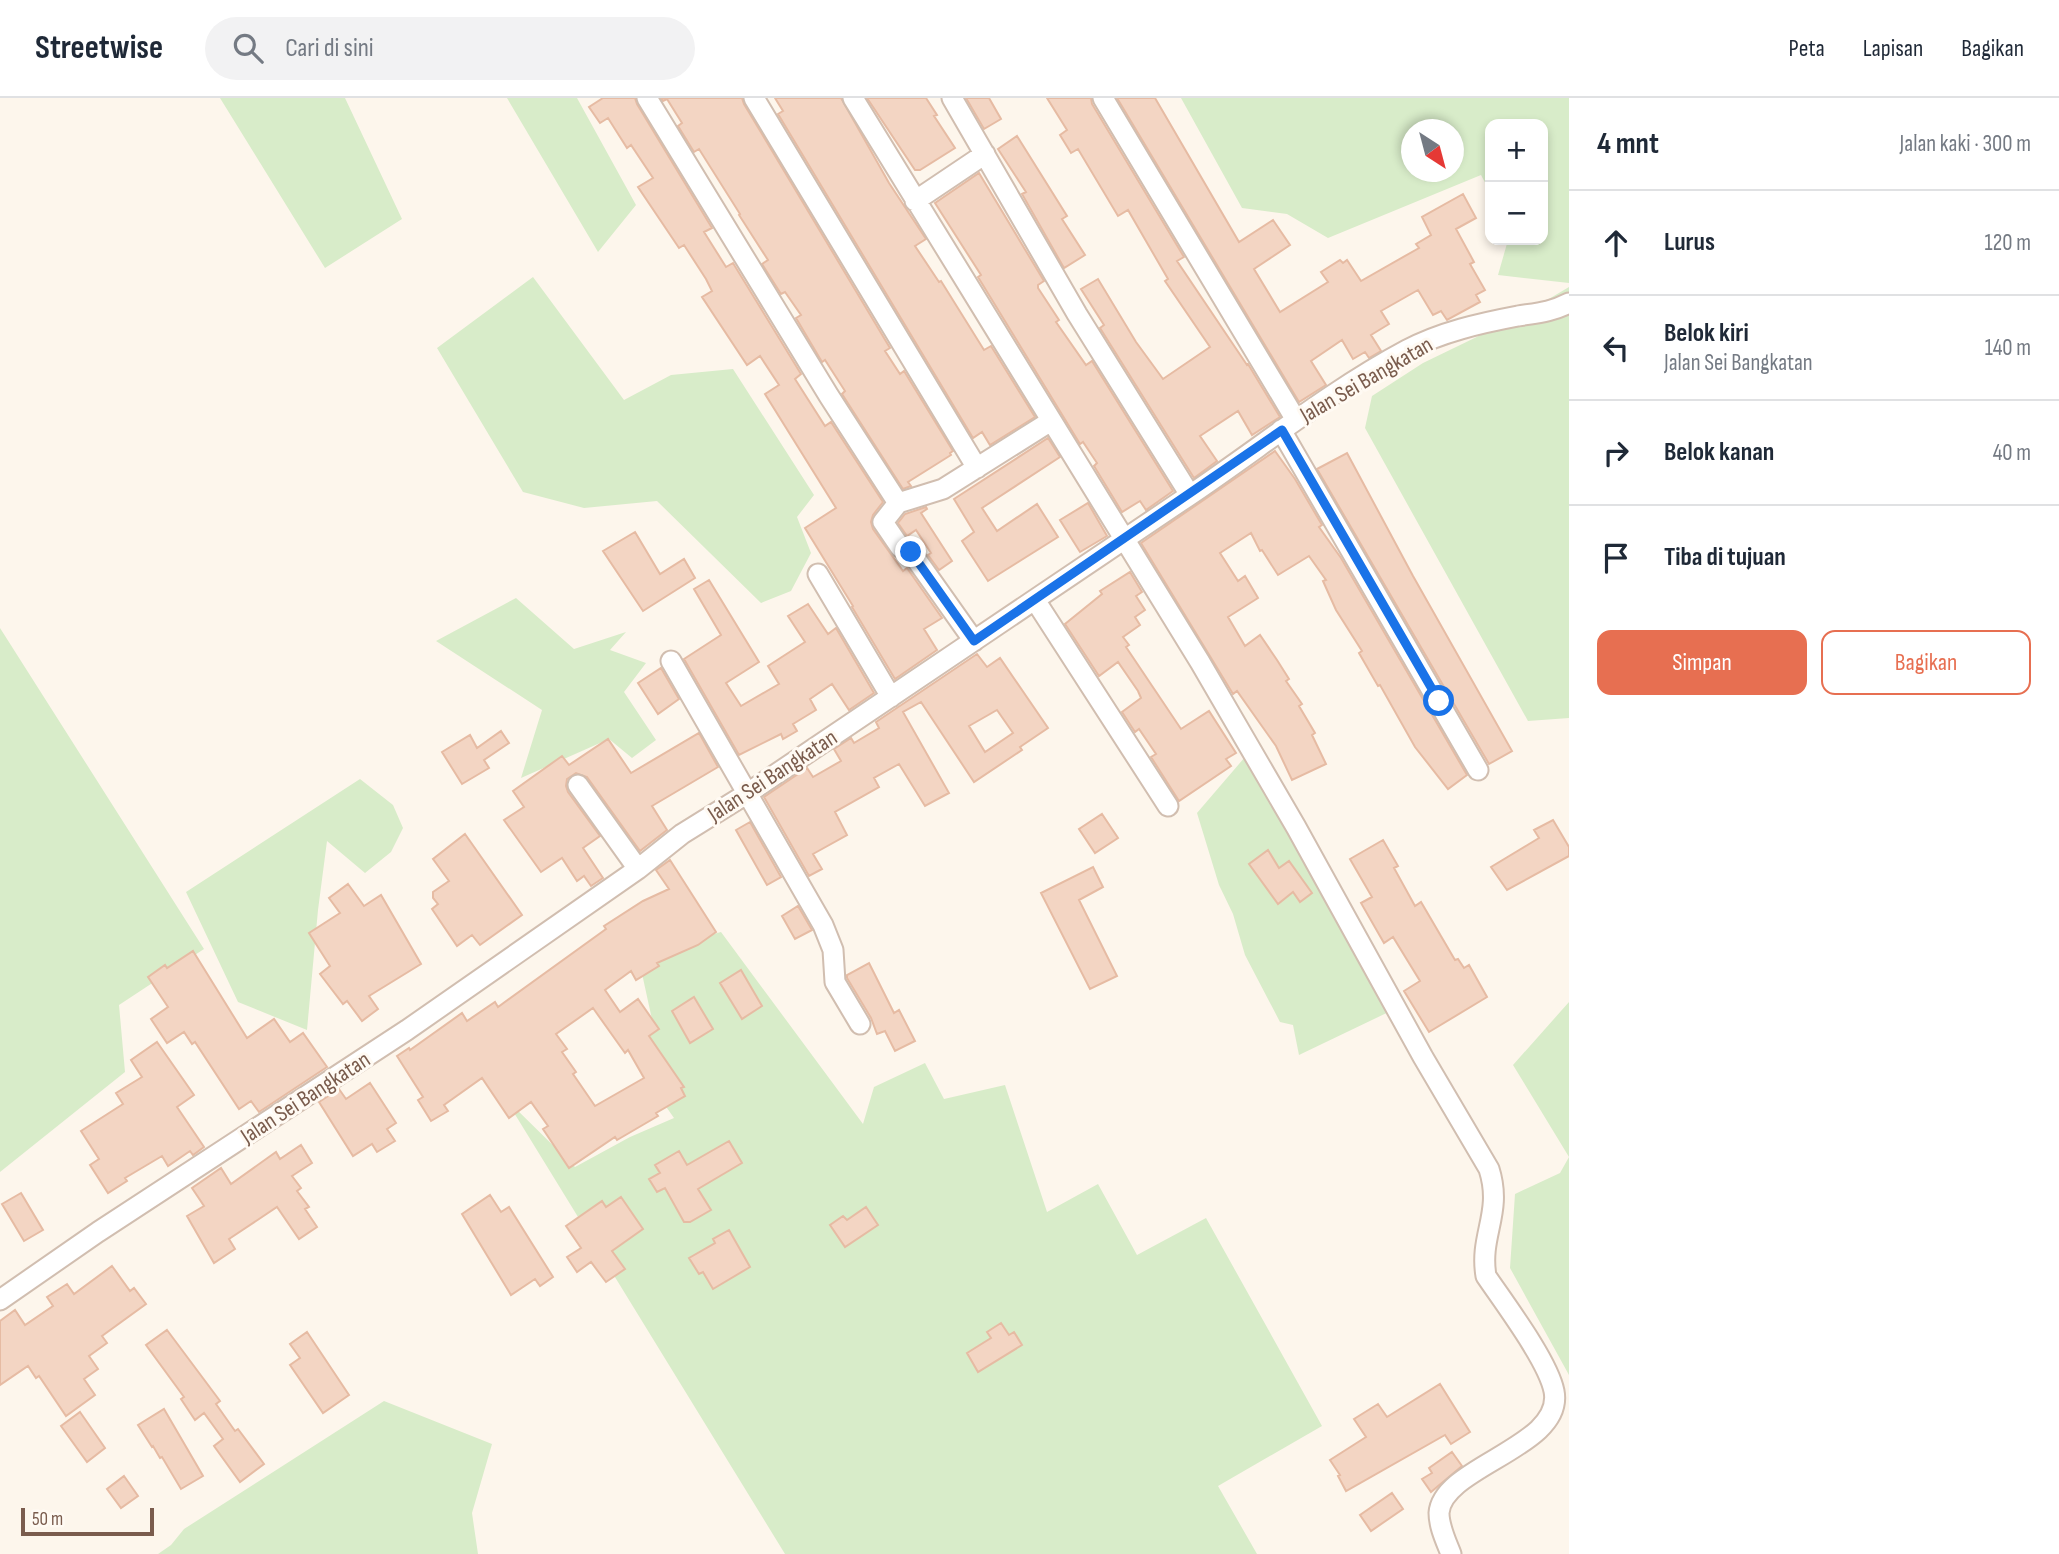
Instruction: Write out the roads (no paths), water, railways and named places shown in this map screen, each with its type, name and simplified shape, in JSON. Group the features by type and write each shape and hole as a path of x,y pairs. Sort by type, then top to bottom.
{"street":[{"path":"647,98 829,396 898,503"},
{"path":"754,98 977,468"},
{"path":"853,98 1124,539 1296,827 1423,1057 1489,1169 1495,1188 1494,1208 1483,1257 1486,1276 1550,1374 1555,1394 1554,1412 1542,1428 1445,1496 1439,1511 1451,1554"},
{"path":"952,98 1077,314 1190,495"},
{"path":"1103,98 1289,425 1478,770"},
{"path":"915,201 985,154"},
{"name":"Jalan Sei Bangkatan","path":"0,1300 87,1239 407,1030 638,869 682,834 748,793 1190,495 1289,425 1382,365 1433,338 1520,316 1541,314 1569,303"},
{"path":"974,641 911,552 900,547 883,522 898,503 943,489 1051,421"},
{"path":"818,574 891,697"},
{"path":"1035,600 1168,806"},
{"path":"671,661 823,925 833,950 835,982 859,1024"},
{"path":"579,785 638,869"}]}
